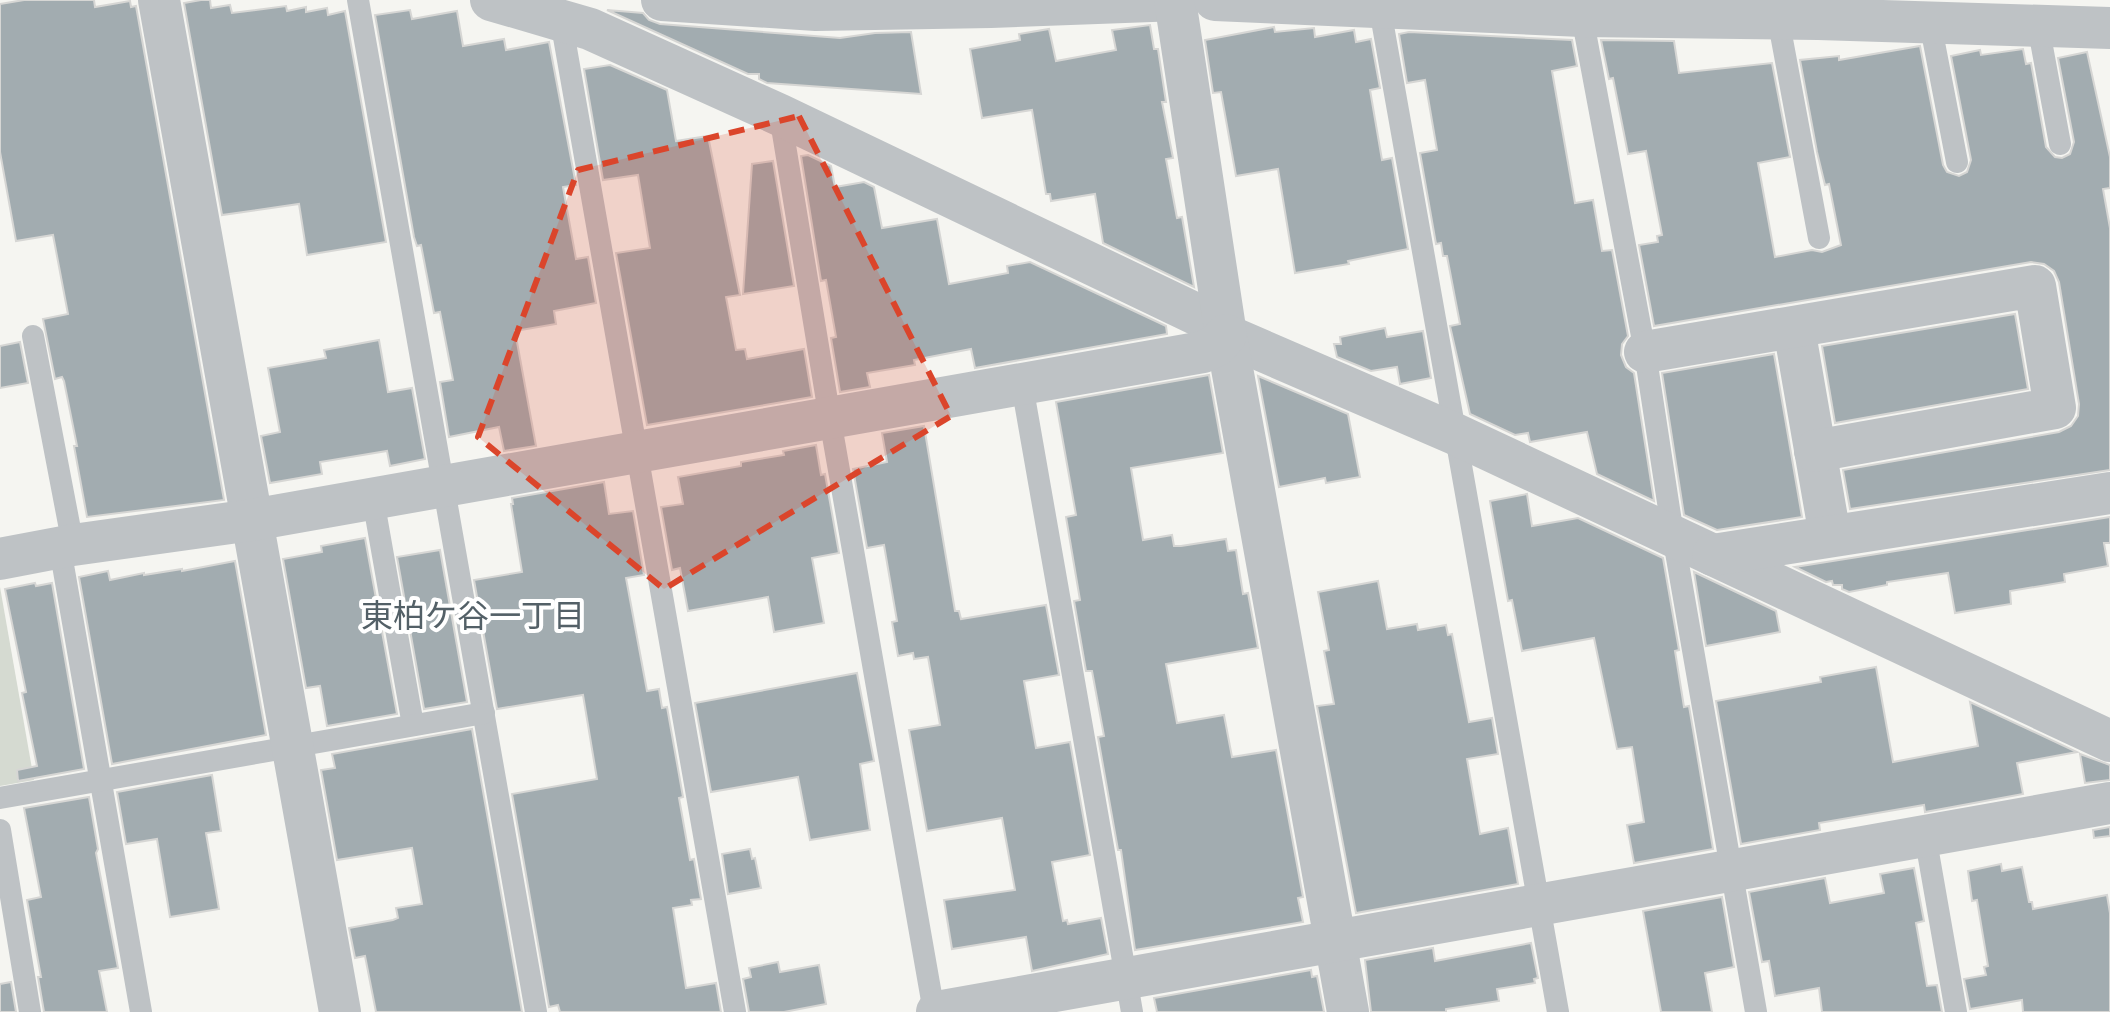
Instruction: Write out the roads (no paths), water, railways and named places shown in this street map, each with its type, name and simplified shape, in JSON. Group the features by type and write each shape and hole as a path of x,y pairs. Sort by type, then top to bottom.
{"street":[{"path":"159,0 340,1012"},
{"path":"491,0 581,16 1198,315 1226,335 1455,434 2110,741"},
{"path":"662,0 815,5 1177,0 1226,335 1348,1012"},
{"path":"1215,0 1604,11 1803,12 1930,22 2015,16 2110,28"},
{"path":"1645,352 2035,286 2055,408 1815,451"},
{"path":"1794,328 1830,536"},
{"path":"0,559 444,487 1203,352 1217,345 1226,335"},
{"path":"1713,555 2110,493"},
{"path":"935,1012 1129,995 1335,941 2110,803"}],"lane":[{"path":"358,0 536,1012"},
{"path":"1403,6 1455,434 1558,1012"},
{"path":"1604,11 1645,352 1673,535 1756,1012"},
{"path":"1803,12 1819,238"},
{"path":"581,16 636,453 735,1012"},
{"path":"2015,16 2060,144"},
{"path":"1930,22 1957,162"},
{"path":"780,115 830,419 935,1012"},
{"path":"33,336 141,1012"},
{"path":"1022,385 1129,995"},
{"path":"373,499 413,725"},
{"path":"0,798 484,713"},
{"path":"0,830 30,1012"},
{"path":"1925,835 1956,1012"}],"district":[{"name":"東柏ケ谷一丁目","path":"473,616"}]}
